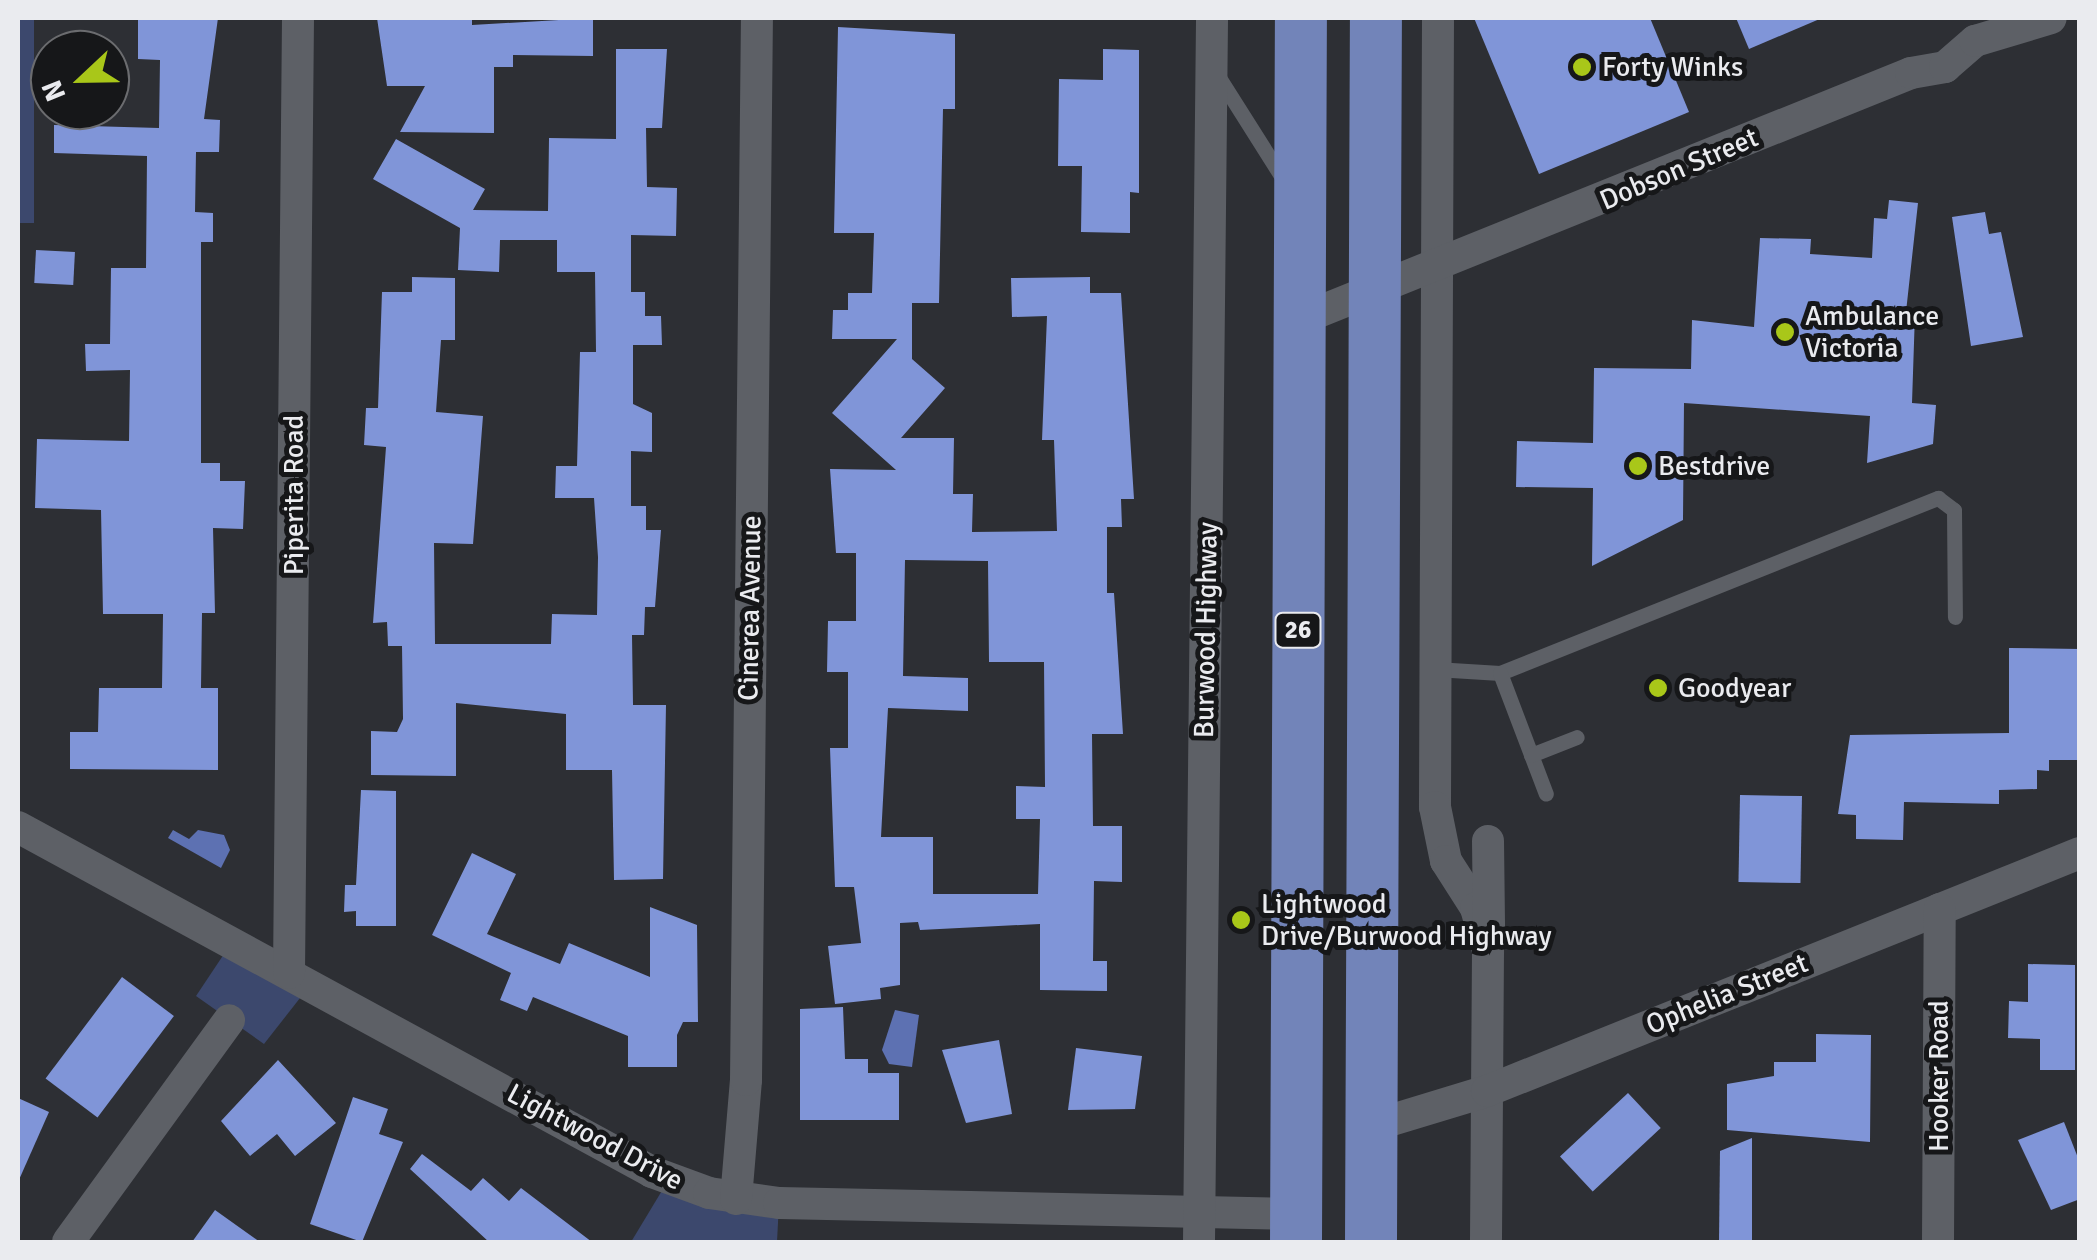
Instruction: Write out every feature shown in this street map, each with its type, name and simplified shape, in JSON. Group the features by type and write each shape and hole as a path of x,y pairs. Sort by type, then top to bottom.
{"highway":[{"name":"26","path":"1296,1228 1300,18"},
{"path":"1371,1242 1376,18"}],"street":[{"name":"Piperita Road","path":"289,972 298,18"},
{"name":"Cinerea Avenue","path":"736,1198 746,1080 756,18"},
{"name":"Burwood Highway","path":"1199,1242 1212,18"},
{"path":"1438,18 1436,829 1488,951"},
{"name":"Dobson Street","path":"1301,318 1946,67 1974,40 2051,18"},
{"name":"Lightwood Drive","path":"18,827 652,1172 736,1198 1199,1207 1296,1228"},
{"path":"1486,1242 1488,841"},
{"name":"Ophelia Street","path":"1372,1126 1487,1090 2080,853"},
{"name":"Hooker Road","path":"1938,1242 1940,909"},
{"path":"68,1242 229,1020"}],"lane":[{"path":"1212,66 1301,208"},
{"path":"1436,669 1500,674 1938,498 1954,510 1954,618"},
{"path":"1586,638 1592,656"},
{"path":"1500,674 1546,794"},
{"path":"1531,755 1576,738"}],"shaded area":[{"path":"18,18 34,18 34,30 30,30 30,130 34,130 34,223 18,223"},
{"path":"173,830 189,839 198,830 224,835 230,850 221,868 168,838"},
{"path":"232,942 311,984 264,1044 196,996"},
{"path":"895,1010 919,1015 912,1067 889,1064 882,1050"},
{"path":"669,1179 779,1203 777,1242 631,1242"}],"building":[{"path":"138,18 218,18 204,119 220,120 219,152 196,152 195,212 213,213 213,242 201,242 201,463 220,463 220,481 245,481 243,529 213,528 215,613 202,613 201,688 218,688 218,770 70,769 70,732 98,732 99,688 162,688 163,614 103,614 101,510 35,508 37,439 129,441 130,370 86,371 85,344 110,344 111,268 146,268 147,156 54,153 54,130 159,128 160,60 138,59"},
{"path":"377,18 472,18 472,25 593,18 593,56 513,55 513,67 494,67 494,133 400,132 425,86 387,86"},
{"name":"Forty Winks","path":"1474,18 1650,18 1689,112 1539,174"},
{"path":"1736,18 1822,18 1749,49"},
{"path":"838,27 955,34 955,109 943,109 939,303 912,303 912,359 945,388 901,438 954,438 953,494 973,494 972,532 1057,531 1054,440 1042,440 1047,316 1012,317 1011,278 1090,277 1090,293 1121,293 1134,499 1121,499 1122,527 1107,527 1107,593 1114,593 1123,734 1092,734 1093,826 1122,826 1122,882 1094,881 1093,961 1107,961 1107,991 1040,990 1040,924 920,930 918,922 900,923 900,985 880,988 881,999 835,1004 828,946 861,943 854,887 835,887 830,748 848,748 848,672 827,672 828,621 856,621 856,553 836,553 830,469 896,470 832,413 897,339 832,339 833,310 848,310 848,293 872,293 874,233 834,233","holes":["905,560 988,561 989,662 1044,662 1045,787 1016,786 1016,819 1040,819 1038,894 933,894 933,837 881,837 888,708 968,711 968,678 903,676"]},
{"path":"616,49 667,49 662,128 646,128 647,187 677,188 676,236 631,235 631,292 645,292 645,316 661,316 662,345 633,345 633,404 652,413 652,452 631,451 631,506 646,506 646,530 661,530 655,607 645,607 644,635 632,635 633,705 666,705 663,879 614,880 612,770 566,770 566,714 456,703 456,776 371,775 371,731 397,732 403,719 402,646 388,646 387,622 373,623 386,447 364,445 366,408 378,408 382,292 412,292 412,277 455,278 455,340 441,340 436,412 483,416 473,544 434,543 435,644 551,644 552,614 597,615 598,557 594,498 555,498 556,466 577,466 580,352 596,352 595,272 557,272 557,240 500,240 499,272 458,270 460,228 373,179 396,139 485,189 473,210 548,211 549,138 616,139"},
{"path":"1103,49 1139,50 1139,193 1130,192 1130,233 1081,232 1082,166 1058,166 1059,79 1103,80"},
{"path":"1889,200 1918,203 1906,312 1915,313 1912,403 1936,405 1933,444 1867,463 1870,416 1684,403 1683,520 1592,566 1593,488 1516,487 1517,441 1593,443 1594,368 1691,369 1692,320 1754,327 1760,238 1811,239 1810,254 1872,258 1874,218 1887,219"},
{"path":"1985,212 1989,234 2001,232 2023,337 1971,346 1952,217"},
{"path":"36,250 75,252 73,285 34,283"},
{"path":"2009,648 2080,649 2079,760 2049,760 2049,771 2037,770 2037,789 1999,790 1999,804 1904,802 1903,840 1856,839 1856,815 1838,814 1850,735 2009,733"},
{"path":"361,790 396,791 396,926 356,926 356,911 344,912 345,885 356,885"},
{"path":"1740,795 1802,796 1800,883 1738,882"},
{"path":"472,853 516,874 487,934 560,964 569,943 650,977 650,907 697,925 698,1022 683,1022 677,1035 677,1067 628,1067 628,1036 533,997 527,1011 500,1000 511,973 432,935"},
{"path":"2028,964 2075,965 2075,1070 2040,1070 2040,1039 2008,1038 2009,1001 2028,1002"},
{"path":"122,977 174,1016 97,1118 46,1078"},
{"path":"843,1007 845,1059 868,1059 868,1073 899,1073 899,1120 800,1120 800,1009"},
{"path":"1816,1034 1871,1035 1870,1142 1727,1130 1727,1084 1774,1076 1774,1062 1816,1062"},
{"path":"999,1040 1012,1114 966,1123 942,1050"},
{"path":"1076,1048 1142,1056 1135,1109 1068,1110"},
{"path":"278,1060 336,1123 295,1156 277,1134 250,1156 221,1121"},
{"path":"1628,1093 1661,1128 1593,1192 1560,1156"},
{"path":"353,1097 388,1109 379,1134 403,1142 362,1242 310,1224"},
{"path":"18,1098 49,1112 18,1182"},
{"path":"2064,1122 2080,1163 2080,1199 2051,1210 2018,1140"},
{"path":"1752,1138 1752,1242 1719,1242 1720,1151"},
{"path":"422,1154 471,1191 483,1178 509,1201 521,1188 592,1242 489,1242 410,1169"},
{"path":"215,1210 260,1242 192,1242"}],"place":[{"name":"Forty Winks","path":"1582,67"},
{"name":"Ambulance Victoria","path":"1785,332"},
{"name":"Bestdrive","path":"1638,466"},
{"name":"Goodyear","path":"1658,688"},
{"name":"Lightwood Drive/Burwood Highway","path":"1241,920"}]}
